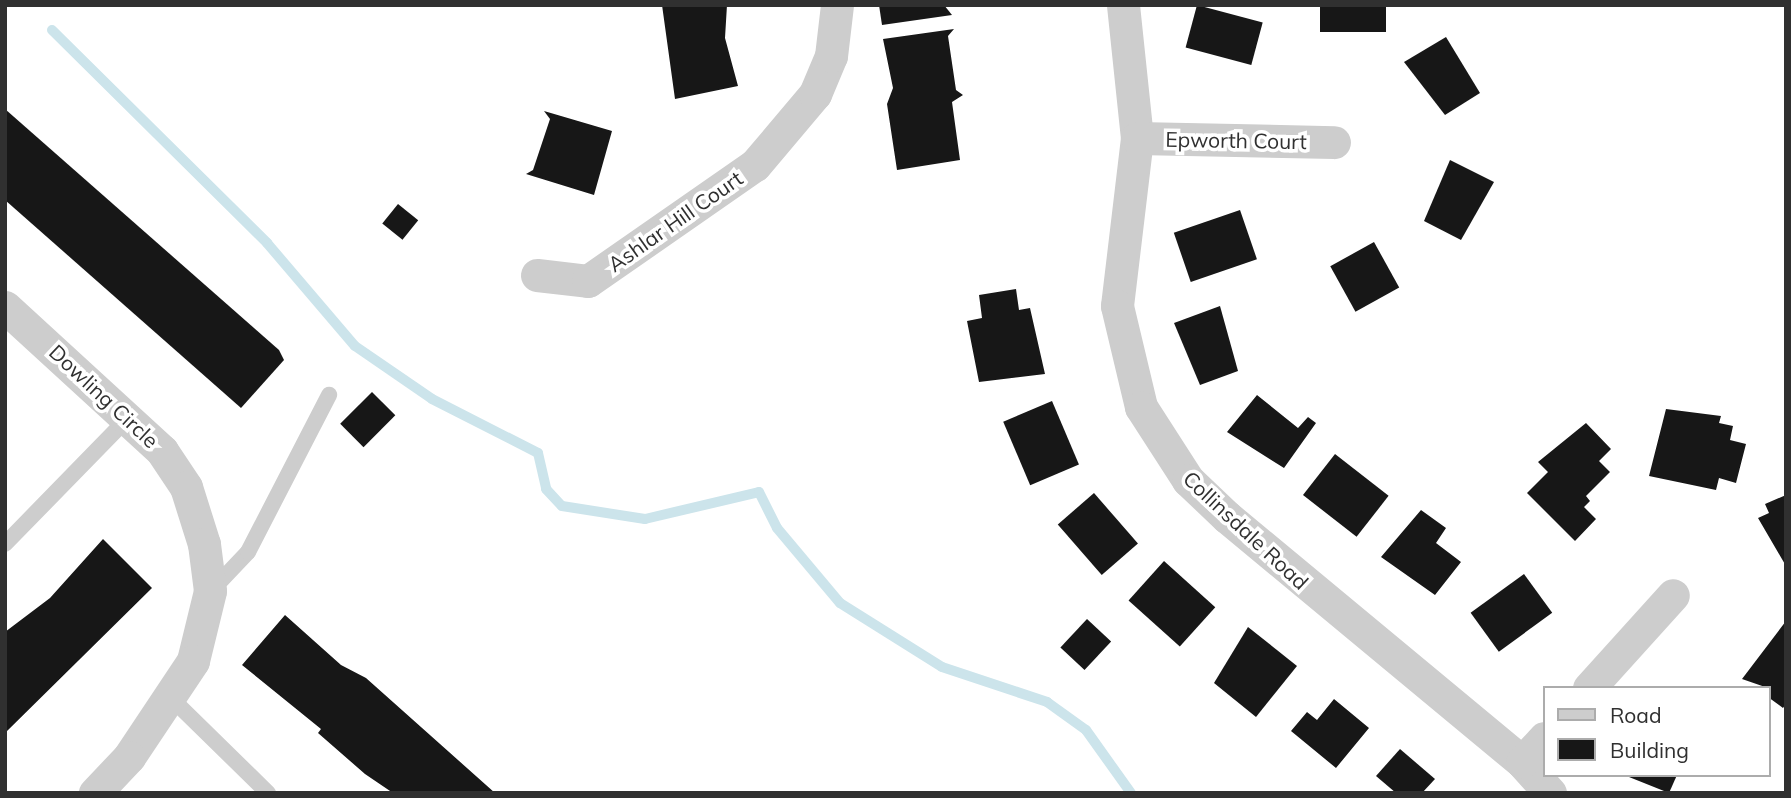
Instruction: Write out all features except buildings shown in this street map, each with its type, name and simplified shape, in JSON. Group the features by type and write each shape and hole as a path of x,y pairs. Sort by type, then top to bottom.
{"street":[{"name":"Ashlar Hill Court","path":"537,275 588,281 755,164 816,94 831,56 837,5"},
{"name":"Collinsdale Road","path":"1123,5 1138,138 1117,306 1130,377 1161,443 1188,480 1280,565 1522,762 1549,793"},
{"name":"Epworth Court","path":"1138,138 1334,142"},
{"name":"Dowling Circle","path":"10,321 130,416 186,487 198,515 210,592 193,661 171,698 100,791"},
{"path":"1591,686 1673,595"},
{"path":"1522,762 1542,740"}],"lane":[{"path":"210,592 248,552 329,395"},
{"path":"5,544 130,416"},
{"path":"171,698 268,793"}],"waterway":[{"path":"52,30 267,243 355,346 432,399 538,453 546,489 562,506 645,519 759,492 777,528 840,603 942,667 1047,702 1086,730 1131,793"}]}
